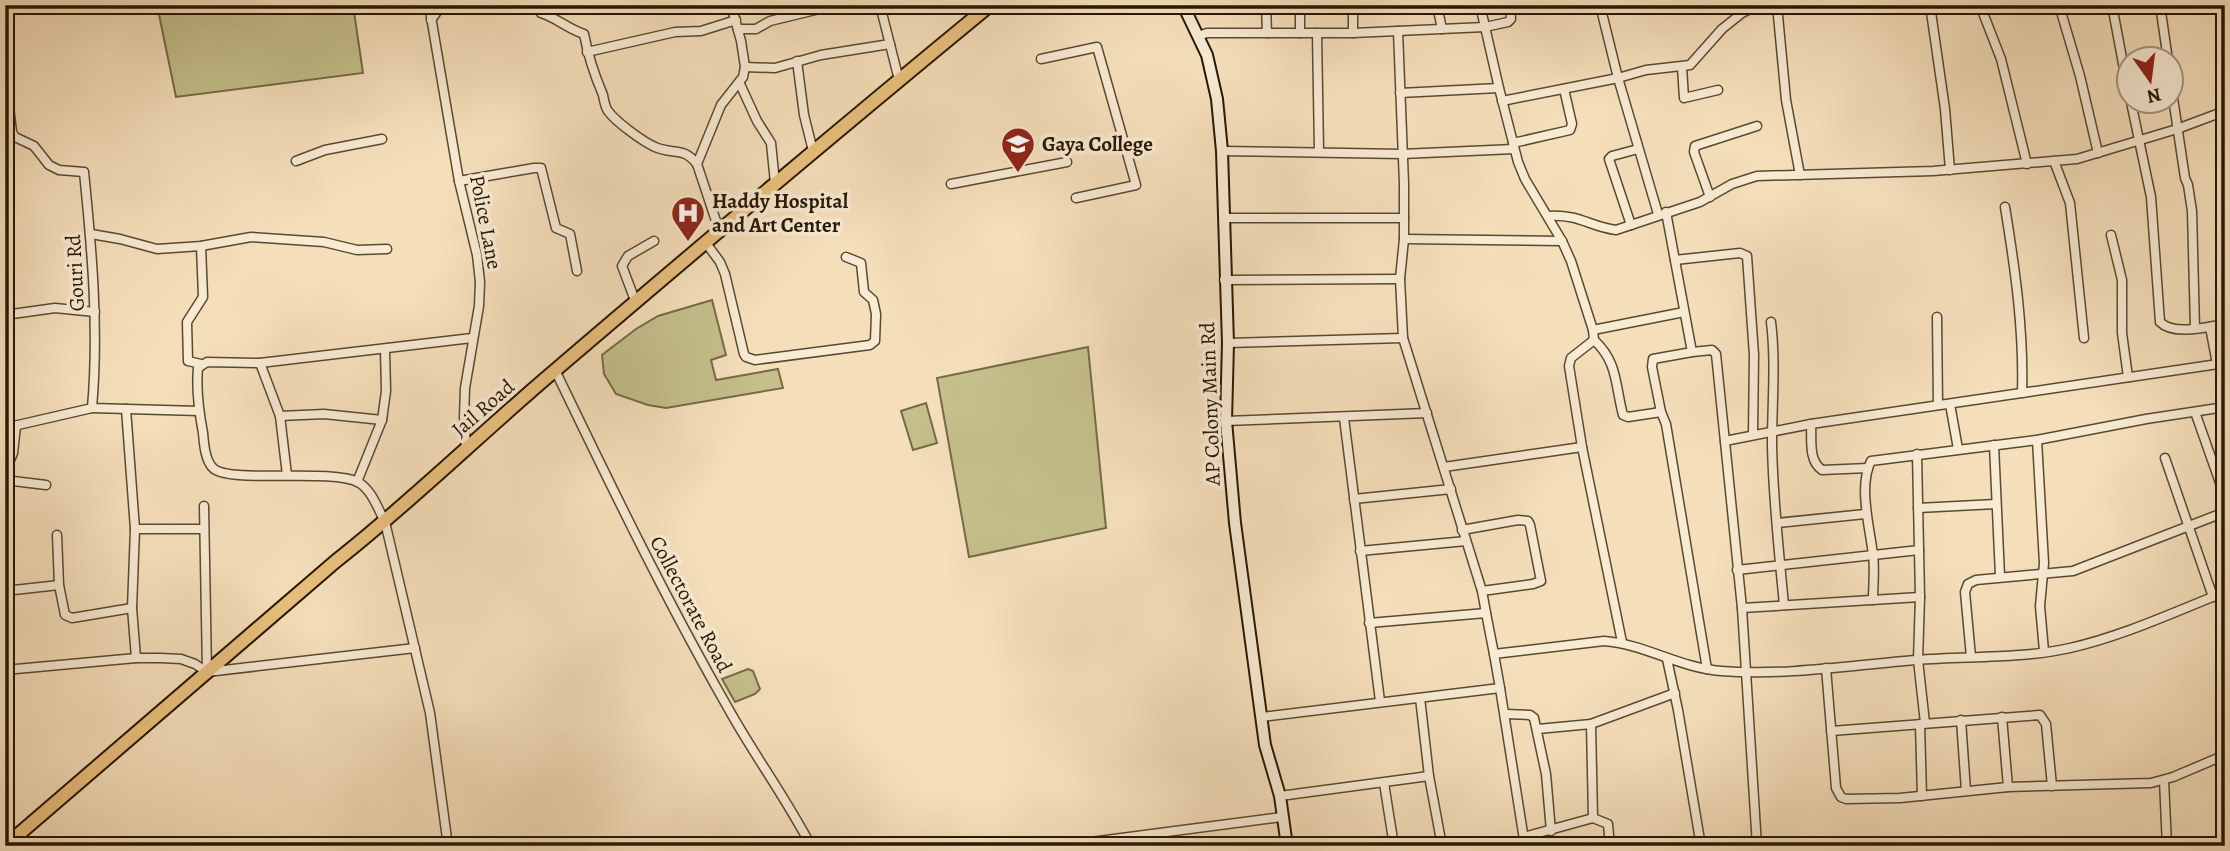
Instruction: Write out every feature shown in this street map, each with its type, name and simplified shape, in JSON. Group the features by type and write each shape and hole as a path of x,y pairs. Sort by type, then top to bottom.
{"main road":[{"name":"Jail Road","path":"7,845 336,561 385,522 555,370 990,5"}],"street":[{"name":"Police Lane","path":"429,5 459,181 477,255 480,282 464,417 466,447"},
{"path":"431,20 442,5"},
{"path":"540,5 541,13 553,16 570,29 584,34 587,52 608,110 637,137 667,151 686,153 697,164 720,233"},
{"path":"697,164 721,105 740,84 745,67 736,20 730,5"},
{"path":"738,29 756,29 770,21 836,5"},
{"path":"880,5 899,80"},
{"name":"AP Colony Main Rd","path":"1182,5 1214,76 1222,151 1228,343 1226,421 1235,523 1265,745 1280,796 1287,846"},
{"path":"1266,5 1267,33"},
{"path":"1300,5 1300,33"},
{"path":"1353,5 1353,33"},
{"path":"1437,5 1442,29"},
{"path":"1480,5 1513,146 1525,179 1571,261 1594,340 1610,359 1623,415 1628,417 1661,412"},
{"path":"1198,36 1207,33 1353,33 1485,27 1508,22 1511,19 1510,5"},
{"path":"1600,5 1638,149 1662,213 1675,260 1692,352"},
{"path":"1502,101 1646,70 1682,67 1695,61 1704,47 1722,29 1742,13 1758,5"},
{"path":"1777,5 1788,113 1800,175"},
{"path":"1930,5 1945,109 1950,170"},
{"path":"1980,5 2001,59 2027,164"},
{"path":"2059,5 2084,87 2098,153"},
{"path":"2112,5 2120,46"},
{"path":"2160,5 2166,46"},
{"path":"587,52 675,32 701,31 736,20"},
{"path":"1398,31 1404,218 1400,279 1403,338 1482,591 1525,841 1593,818 1608,824 1610,846"},
{"path":"1317,33 1319,152"},
{"path":"745,67 775,68 821,55 890,44"},
{"path":"1041,59 1097,47 1136,185 1076,198"},
{"path":"797,61 804,115 813,151"},
{"path":"1682,67 1684,98 1718,90"},
{"name":"Gouri Rd","path":"5,75 11,126 15,136 34,146 49,165 59,170 84,172 94,312 92,408"},
{"path":"740,84 757,121 771,143 775,183"},
{"path":"1400,93 1499,88"},
{"path":"1222,151 1402,154 1513,146 1570,131 1572,124 1564,89"},
{"path":"1548,216 1566,215 1615,230 1662,213 1685,208 1745,179 1757,176 1950,170 2077,159 2177,130 2225,111"},
{"path":"2134,116 2154,216 2159,318 2162,325 2168,328 2195,328 2225,324"},
{"path":"2175,116 2192,211 2195,328"},
{"path":"1710,197 1694,152 1695,146 1757,125"},
{"path":"296,161 325,150 382,139"},
{"path":"1631,225 1609,159 1638,149"},
{"path":"2054,161 2068,195 2073,216 2084,338"},
{"path":"951,184 1067,162"},
{"path":"459,181 541,168 556,228 570,234 578,271"},
{"path":"2005,206 2023,361 2022,393"},
{"path":"1224,218 1404,218"},
{"path":"90,234 158,250 251,237 324,242 357,250 387,249"},
{"path":"2111,235 2122,281 2122,333 2128,377"},
{"path":"1404,239 1562,241"},
{"path":"636,303 622,266 628,256 654,241"},
{"path":"706,243 725,274 744,354 755,360 870,345 875,341 876,314 873,300 864,292 861,263 846,257"},
{"path":"201,246 203,297 188,319 186,327 187,357 191,362 260,363 472,338"},
{"path":"1675,260 1740,253 1746,256 1754,355 1753,434"},
{"path":"1224,280 1400,279"},
{"path":"5,315 55,308 94,312"},
{"path":"1593,330 1684,312"},
{"path":"1937,317 1938,405"},
{"path":"1772,322 1775,373 1772,432 1784,605"},
{"path":"1725,441 1811,424 2222,364 2210,327"},
{"path":"1228,343 1403,338"},
{"path":"1594,340 1571,358 1569,366 1582,447 1622,642"},
{"path":"357,482 382,420 386,391 385,348"},
{"path":"1707,669 1668,436 1652,367 1653,359 1712,350 1716,354 1742,608 1757,846"},
{"path":"260,363 280,416 287,475"},
{"path":"201,364 197,374 199,411 208,459 217,472 227,475 287,475 357,482 373,499 385,522 436,748 448,846"},
{"name":"Collectorate Road","path":"555,370 652,570 729,711 790,807 811,846"},
{"path":"5,393 13,453 5,472"},
{"path":"1950,404 1958,449"},
{"path":"1873,600 1873,556 1865,514 1868,468 1871,461 2036,440 2225,407"},
{"path":"10,427 92,408 199,411"},
{"path":"126,409 135,528 132,608 136,658"},
{"path":"2195,412 2225,497"},
{"path":"1226,421 1427,413"},
{"path":"280,416 324,414 382,420"},
{"path":"1344,418 1380,701"},
{"path":"1811,424 1813,462 1818,467 1822,470 1868,468"},
{"path":"2036,440 2044,575 2040,606 2044,652"},
{"path":"1994,445 2000,576"},
{"path":"1444,467 1582,447"},
{"path":"1917,454 1922,796"},
{"path":"2165,458 2213,597"},
{"path":"5,480 46,485"},
{"path":"1354,499 1451,489"},
{"path":"1918,508 1996,504"},
{"path":"204,506 207,672"},
{"path":"1971,657 1966,587 1976,580 2073,571 2225,513"},
{"path":"1777,523 1865,514"},
{"path":"1462,530 1518,520 1528,521 1530,525 1541,580 1533,584 1482,591"},
{"path":"135,528 204,529"},
{"path":"57,535 59,585 64,611 68,617 132,608"},
{"path":"1360,551 1466,541"},
{"path":"1737,570 1919,550"},
{"path":"5,591 59,585"},
{"path":"1494,654 1604,641 1622,642 1667,659 1707,669 1746,671 2044,652 2070,648 2117,634 2225,592"},
{"path":"1742,608 1920,597"},
{"path":"1369,624 1486,613"},
{"path":"5,670 136,658 181,659 207,672 415,648"},
{"path":"1667,659 1701,846"},
{"path":"1826,668 1836,788 1841,797 1846,799 1922,796 2008,788 2133,785 2164,780 2225,755"},
{"path":"1262,717 1500,688"},
{"path":"1538,729 1591,724 1675,693"},
{"path":"1420,698 1429,776 1442,846"},
{"path":"1505,714 1530,715 1534,718 1548,784 1551,831"},
{"path":"1831,731 2037,715 2044,719 2052,786"},
{"path":"2002,717 2008,788"},
{"path":"1961,720 1966,791"},
{"path":"1591,724 1593,818"},
{"path":"1280,796 1429,776"},
{"path":"2164,780 2167,846"},
{"path":"1384,783 1394,846"},
{"path":"1060,846 1282,817"}],"shaded area":[{"path":"157,5 353,5 363,73 176,97"},
{"path":"712,300 726,355 711,360 716,380 778,369 783,388 666,408 616,394 604,374 602,355 658,316"},
{"path":"1088,347 1106,528 969,557 937,378"},
{"path":"926,403 937,443 913,450 901,411"},
{"path":"748,669 753,671 760,689 755,694 735,702 722,679"}],"place":[{"name":"Gaya College","path":"1018,174"},
{"name":"Haddy Hospital and Art Center","path":"688,243"}]}
